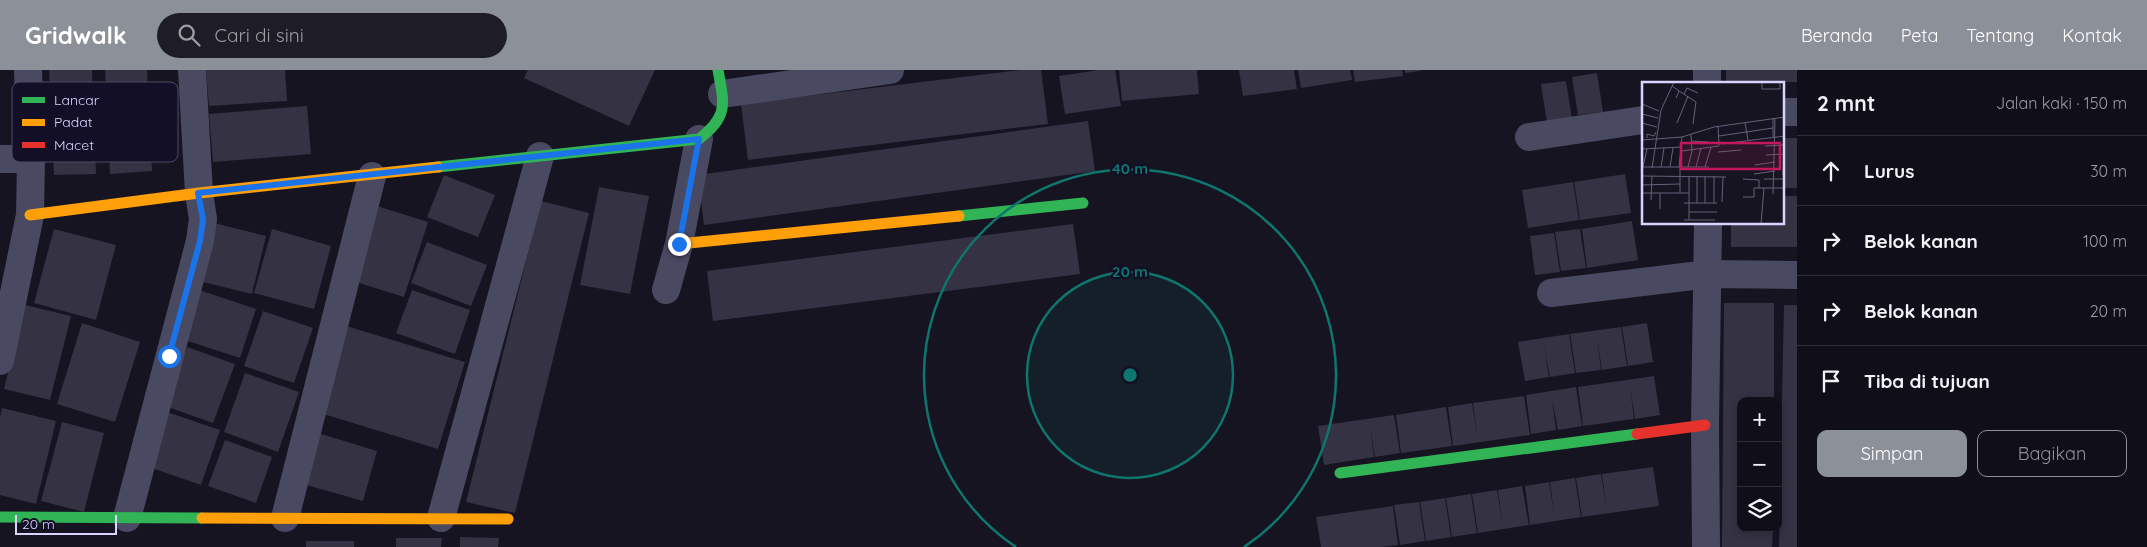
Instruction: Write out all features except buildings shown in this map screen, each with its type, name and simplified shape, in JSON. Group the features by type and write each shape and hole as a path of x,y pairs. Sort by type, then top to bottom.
{"street":[{"path":"127,518 197,256 203,219 198,193 192,70"},
{"path":"30,215 198,193 372,176 699,139 717,127 724,105 720,82 890,70"},
{"path":"1784,112 1797,112"},
{"path":"1528,137 1642,120"},
{"path":"666,290 679,244 699,139"},
{"path":"441,518 540,156"},
{"path":"0,361 30,215 32,162"},
{"path":"285,518 372,176"},
{"path":"679,244 1082,203"},
{"path":"1706,547 1705,425 1709,274 1708,225"},
{"path":"1551,293 1709,274 1797,275"},
{"path":"1340,473 1705,425"},
{"path":"0,517 508,519"}],"traffic: fast":[{"path":"438,167 699,139 709,131 720,116 722,109 723,101 718,70"},
{"path":"959,216 1083,203"},
{"path":"1340,473 1637,434"},
{"path":"0,517 202,518"}],"traffic: slow":[{"path":"30,215 199,193 438,167"},
{"path":"679,244 959,216"},
{"path":"202,518 508,519"}],"traffic: jam":[{"path":"1637,434 1705,425"}],"route":[{"path":"169,356 200,241 203,219 198,193 372,176 699,139 679,244"}]}
